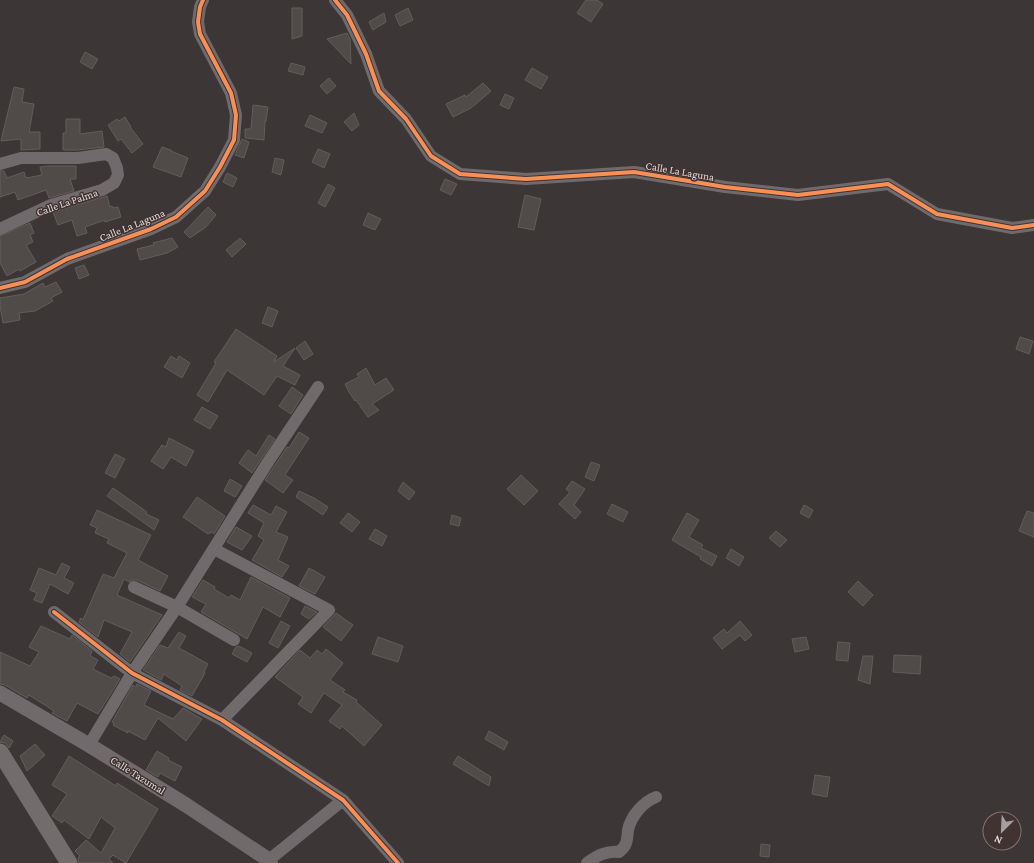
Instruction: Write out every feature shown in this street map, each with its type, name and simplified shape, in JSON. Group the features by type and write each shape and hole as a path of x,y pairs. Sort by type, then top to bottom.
{"main road":[{"path":"0,752 69,863"}],"street":[{"name":"Calle La Laguna","path":"0,288 25,282 67,259 151,229 176,217 205,191 234,140 236,115 232,93 200,34 198,22 200,7 203,0"},
{"name":"Calle La Laguna","path":"335,0 347,15 366,54 379,91 406,119 431,156 460,174 526,179 634,172 725,187 798,195 888,184 937,214 1012,228 1034,225"},
{"name":"Calle La Palma","path":"0,164 21,158 78,158 106,154 113,158 118,175 114,183 102,190 51,205 0,229"},
{"path":"89,745 132,673 177,607 268,462 318,387"},
{"path":"214,548 329,610 222,720"},
{"path":"134,587 177,607 234,640"},
{"path":"54,612 132,673 222,720 343,800 398,863"},
{"name":"Calle Tazumal","path":"0,693 89,745 186,805 271,862"},
{"path":"587,863 597,856 610,851 619,852 625,847 628,838 628,828 641,806 648,800 656,797"},
{"path":"271,862 343,800"}],"building":[{"path":"586,0 597,0 603,4 591,22 577,13"},
{"path":"292,8 302,8 302,36 292,39"},
{"path":"408,8 413,20 400,26 395,15"},
{"path":"384,13 386,22 373,30 369,22"},
{"path":"347,33 350,39 351,64 327,39"},
{"path":"85,52 98,59 92,69 80,62"},
{"path":"291,63 305,67 303,75 288,71"},
{"path":"532,68 548,77 541,89 525,80"},
{"path":"329,78 336,86 327,94 320,86"},
{"path":"483,83 491,91 471,108 453,117 446,104 465,95 466,97"},
{"path":"14,87 24,89 22,102 34,104 29,132 40,132 40,149 21,150 21,139 1,141"},
{"path":"505,94 514,98 509,109 500,105"},
{"path":"253,105 268,107 265,121 264,140 245,138 245,129 251,129"},
{"path":"354,113 359,125 352,131 344,122"},
{"path":"310,115 327,123 322,133 305,126"},
{"path":"125,117 130,127 143,144 132,153 121,139 118,141 108,125 117,119 119,121"},
{"path":"66,119 80,119 80,134 102,131 104,147 63,150 63,133 66,133"},
{"path":"242,139 249,142 244,158 235,155"},
{"path":"162,147 188,158 181,177 153,167"},
{"path":"318,149 330,154 324,168 312,162"},
{"path":"275,158 284,160 281,175 272,172"},
{"path":"76,166 76,179 70,179 74,191 49,198 46,190 18,200 15,192 0,197 0,171 4,171 7,178 24,172 26,178 42,175 40,167"},
{"path":"227,173 237,178 233,187 223,182"},
{"path":"445,179 457,184 451,195 440,190"},
{"path":"328,184 335,188 325,207 318,203"},
{"path":"525,195 541,199 534,230 518,227"},
{"path":"107,196 110,207 118,207 121,217 105,222 105,220 85,227 87,233 77,236 72,220 58,225 53,212"},
{"path":"208,207 216,215 206,227 190,238 184,232"},
{"path":"368,213 381,219 375,230 363,225"},
{"path":"30,223 34,233 30,235 33,242 26,245 36,262 7,276 0,263 0,236"},
{"path":"172,238 178,247 167,253 140,260 137,249 154,245 153,243"},
{"path":"240,238 246,244 232,257 226,250"},
{"path":"84,265 89,275 79,279 75,268"},
{"path":"56,282 62,292 51,298 53,301 35,311 19,313 20,320 3,323 0,298 24,294 43,283 45,287"},
{"path":"268,307 278,311 272,327 262,323"},
{"path":"236,329 277,356 274,362 295,348 283,366 300,375 295,385 277,376 264,395 227,370 208,402 197,395 216,363 214,362"},
{"path":"1020,337 1033,341 1029,354 1016,349"},
{"path":"305,341 313,354 304,360 296,348"},
{"path":"171,356 177,360 179,356 190,363 182,378 164,367"},
{"path":"366,368 375,385 386,378 394,390 372,404 379,410 368,417 356,400 355,401 345,384 359,377 357,374"},
{"path":"292,387 303,395 291,414 279,406"},
{"path":"202,407 218,416 210,429 194,420"},
{"path":"299,432 309,438 285,475 293,480 283,493 265,480"},
{"path":"269,435 275,439 252,473 239,463 248,450 256,456"},
{"path":"169,438 194,451 186,466 171,457 163,469 151,461 162,445 166,447"},
{"path":"115,454 125,459 115,478 105,473"},
{"path":"591,462 600,465 594,481 585,477"},
{"path":"521,475 538,491 524,505 507,489"},
{"path":"230,479 242,486 235,497 224,491"},
{"path":"572,481 585,489 574,505 581,512 575,519 559,504 570,492 566,489"},
{"path":"403,482 415,492 409,500 398,491"},
{"path":"113,488 147,512 146,514 159,520 154,530 107,496"},
{"path":"299,491 328,507 323,515 296,497"},
{"path":"197,497 225,516 214,534 212,532 208,534 183,517"},
{"path":"612,504 628,512 623,522 607,514"},
{"path":"253,505 271,515 276,506 287,512 276,532 288,537 278,560 289,566 282,577 252,560 264,540 258,536 264,523 248,513"},
{"path":"804,505 813,510 809,518 800,513"},
{"path":"97,510 151,535 138,560 168,576 160,591 137,580 129,582 124,579 117,595 162,615 130,662 120,654 132,632 104,620 98,637 79,622 81,618 83,620 103,574 114,578 127,553 107,543 109,539 95,533 97,528 90,525"},
{"path":"1027,511 1034,513 1034,537 1019,531"},
{"path":"348,513 360,522 352,532 340,523"},
{"path":"687,513 699,520 689,537 703,545 701,548 717,556 712,566 700,559 701,557 672,540"},
{"path":"452,515 461,518 459,526 450,524"},
{"path":"236,527 252,536 242,550 227,542"},
{"path":"375,529 387,536 382,546 369,539"},
{"path":"776,531 787,540 780,547 769,538"},
{"path":"731,549 744,557 739,566 726,558"},
{"path":"62,563 70,567 64,578 74,583 68,594 50,584 42,603 34,600 37,593 30,590 39,568 56,575"},
{"path":"309,568 325,577 315,594 299,586"},
{"path":"251,577 290,598 280,617 263,607 247,639 201,612 206,604 192,597 203,580 229,598 231,595 240,600"},
{"path":"858,581 873,595 863,606 848,592"},
{"path":"305,606 317,612 309,619 301,614"},
{"path":"336,613 353,625 341,641 323,627"},
{"path":"281,621 290,626 278,648 269,643"},
{"path":"740,621 752,635 745,641 740,635 722,649 713,638 724,629 727,633"},
{"path":"41,626 70,639 72,635 92,651 90,656 98,660 93,669 111,678 114,676 120,679 98,714 77,703 67,721 52,713 54,711 29,695 27,698 5,685 0,684 0,652 30,666 39,652 29,647"},
{"path":"179,632 186,636 179,648 208,664 204,672 205,673 192,696 180,690 182,686 164,674 161,680 143,670 160,645 168,648"},
{"path":"378,637 403,646 398,662 372,654"},
{"path":"806,637 809,649 795,652 792,639"},
{"path":"838,642 850,643 848,661 836,660"},
{"path":"239,646 252,653 247,662 232,654 236,647"},
{"path":"326,649 343,663 330,680 345,690 343,692 357,700 356,702 382,725 364,746 342,726 340,729 329,721 342,705 324,693 311,713 298,704 303,697 275,677 300,650 310,658 317,650 322,654"},
{"path":"894,655 921,656 920,674 893,672"},
{"path":"863,656 873,656 870,684 858,680"},
{"path":"137,684 151,691 144,705 173,719 183,708 202,719 186,741 158,718 145,740 113,725 114,723 112,722 133,685 136,687"},
{"path":"489,731 508,742 504,750 485,739"},
{"path":"4,735 13,741 9,748 5,743 0,742"},
{"path":"35,744 45,755 27,771 20,756"},
{"path":"157,751 169,758 168,760 182,767 175,781 160,773 158,777 146,770"},
{"path":"69,756 116,786 117,783 158,809 126,863 113,855 109,859 113,863 79,863 78,858 80,856 75,851 86,840 101,853 115,828 101,817 89,839 64,820 62,823 52,816 67,794 52,785"},
{"path":"458,756 491,777 489,786 453,764"},
{"path":"815,775 830,777 827,797 812,794"},
{"path":"761,844 770,845 769,857 760,856"}],"cycle path":[{"path":"0,288 25,282 67,259 151,229 176,217 205,191 234,140 236,115 231,93 200,34 198,22 200,7 203,0"},
{"path":"335,0 347,15 366,54 379,91 406,119 431,156 460,174 526,179 634,172 725,187 798,195 888,184 937,214 1012,228 1034,225"},
{"path":"54,612 132,673 222,720 343,800 398,863"}]}
